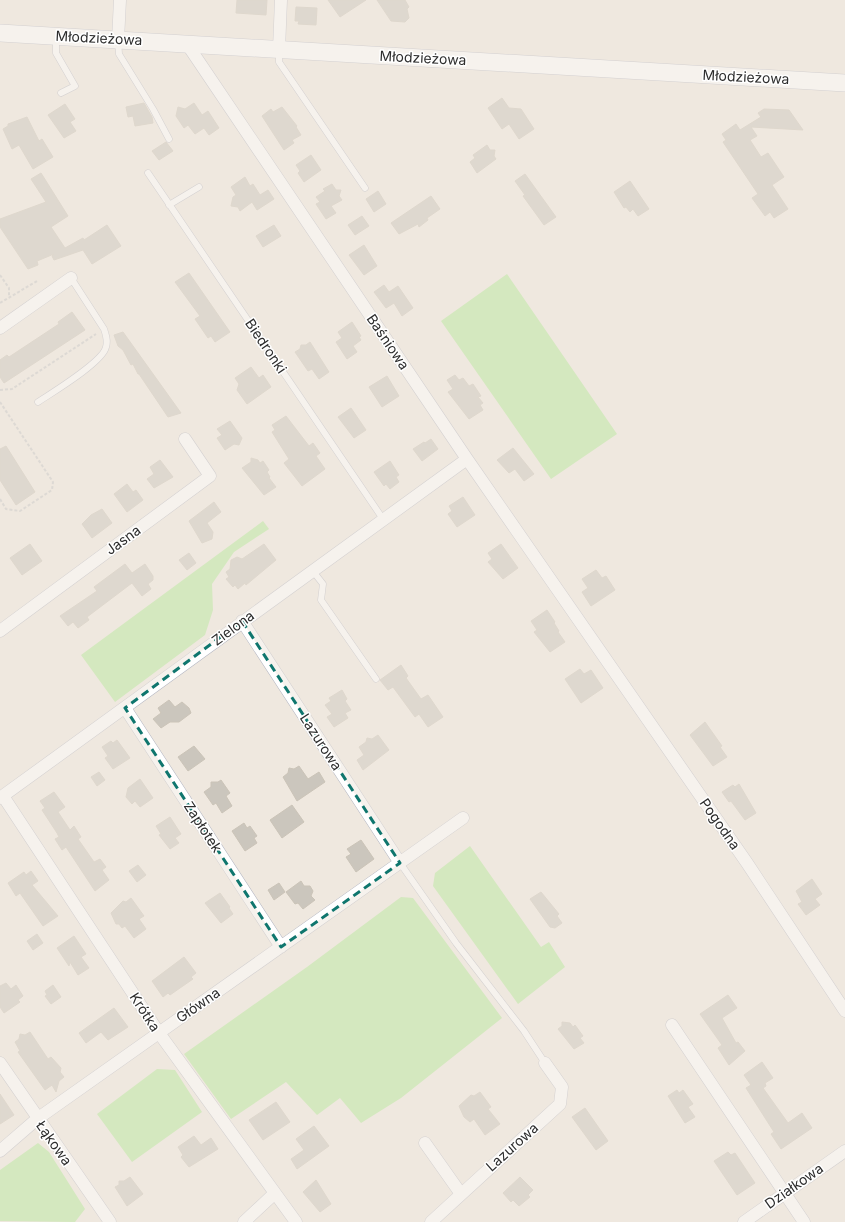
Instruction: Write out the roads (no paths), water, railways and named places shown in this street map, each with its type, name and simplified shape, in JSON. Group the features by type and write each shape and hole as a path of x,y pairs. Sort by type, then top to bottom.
{"street":[{"path":"279,49 281,0"},
{"path":"117,2 118,40"},
{"name":"Młodzieżowa","path":"0,33 845,83"},
{"name":"Baśniowa","path":"187,44 467,459 592,638"},
{"path":"0,328 71,278"},
{"name":"Jasna","path":"0,631 210,476 185,439"},
{"name":"Zielona","path":"2,797 312,570 467,459"},
{"name":"Lazurowa","path":"242,621 400,863"},
{"name":"Pogodna","path":"592,638 747,863 845,1011"},
{"name":"Zapłotek","path":"125,708 281,947"},
{"name":"Krótka","path":"2,797 159,1033 296,1222"},
{"name":"Główna","path":"0,1151 37,1119 463,818"},
{"path":"672,1025 804,1222"},
{"name":"Lazurowa","path":"431,1222 560,1104 562,1087 545,1062"},
{"name":"Łąkowa","path":"0,1063 37,1119 110,1222"},
{"path":"424,1143 461,1194"},
{"name":"Działkowa","path":"744,1222 845,1151"},
{"path":"244,1222 275,1193"}],"lane":[{"path":"56,36 56,53 75,86 61,94"},
{"path":"118,40 119,54 153,109 169,139"},
{"path":"279,49 279,62 365,188"},
{"name":"Biedronki","path":"148,173 384,519"},
{"path":"169,205 199,187"},
{"path":"38,402 100,359 106,348 104,329 71,278"},
{"path":"312,570 323,584 321,600 376,679"},
{"path":"400,863 456,943 524,1031 545,1062"}]}
